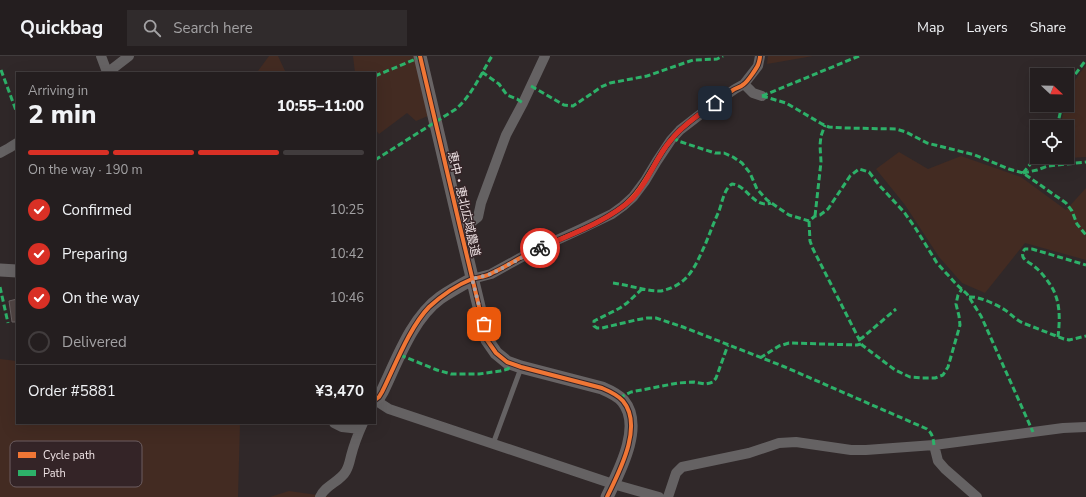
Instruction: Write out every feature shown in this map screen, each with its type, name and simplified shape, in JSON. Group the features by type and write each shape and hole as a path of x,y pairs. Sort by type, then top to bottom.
{"street":[{"path":"101,56 107,72 129,56"},
{"name":"恵中・恵北広域農道","path":"420,56 487,340 496,353 507,362 602,388 613,393 622,401 628,410 631,424 627,452 607,497"},
{"path":"460,227 469,224 478,217 481,204 506,135 545,56"},
{"path":"376,398 382,392 412,329 428,308 439,298 472,279 491,274 531,252 612,214 623,206 633,198 663,151 680,130 734,89 744,84 758,66 760,56"},
{"path":"744,84 753,92 762,96"},
{"path":"0,153 16,144"},
{"path":"0,270 16,271"},
{"path":"376,400 389,409 613,484 659,497"},
{"path":"336,424 342,427 362,426"},
{"path":"320,497 331,484 340,478 346,471 357,435 362,426"},
{"path":"668,497 676,473 682,467 749,453 779,443 796,442 850,450 866,450 934,445 1063,428 1086,427"},
{"path":"934,445 938,461 977,497"}],"lane":[{"path":"493,444 521,367"}],"shaded area":[{"path":"269,56 278,56 286,72 258,72"},
{"path":"353,56 415,56 428,116 416,121 407,113 379,134 376,130 376,72 355,72"},
{"path":"768,56 813,56 767,64"},
{"path":"1086,65 1086,157 1074,158 1074,120 1062,120 1063,112 1074,112 1074,83"},
{"path":"899,152 928,169 961,156 1021,177 1066,210 1086,188 1086,260 1025,243 985,293 962,283 939,257 905,205 876,169"},
{"path":"0,359 16,361 16,424 240,424 238,497 0,497"},
{"path":"289,491 331,497 270,497"}],"building":[{"path":"16,299 16,322 12,322 9,301"}],"marked path":[{"path":"376,76 423,56"},
{"path":"376,159 456,109 472,91 492,56"},
{"path":"531,86 564,105 573,106 601,87 610,83 647,76 693,60 717,59 723,56"},
{"path":"762,96 859,56"},
{"path":"1074,76 1086,60"},
{"path":"1,70 16,110"},
{"path":"482,72 499,84 507,95 523,103"},
{"path":"762,96 786,103 829,127 896,129 906,132 927,143 975,155 1023,173 1066,203 1072,211 1077,224 1086,235"},
{"path":"1059,120 1060,112"},
{"path":"815,216 821,162 820,145 821,136 825,125"},
{"path":"673,137 678,141 715,153 724,153 733,157 742,163 750,173 757,189 767,200 789,215 809,221 828,209 850,176 859,169 869,172 904,212 937,263 967,294 981,316 1033,432"},
{"path":"1023,173 1048,166 1086,162"},
{"path":"1023,173 1030,164"},
{"path":"613,283 661,291 679,284 689,275 699,258 725,193 732,184 742,188 760,203 771,203"},
{"path":"809,221 810,241 813,249 862,345 895,370 910,377 935,378 943,375 948,367 960,325 956,304 958,295 962,289"},
{"path":"1058,337 1059,309 1056,296 1053,289 1042,274 1024,258 1023,252 1025,249 1032,249 1086,265"},
{"path":"0,287 8,323"},
{"path":"642,289 620,308 594,321 594,326 597,328 602,328 636,320 656,318 683,327 785,367 927,429 932,436 934,445"},
{"path":"969,297 983,299 993,303 1020,322 1064,339 1069,340 1086,336"},
{"path":"859,339 896,309"},
{"path":"760,358 779,346 789,343 861,344"},
{"path":"620,399 631,392 678,383 694,382 705,384 713,382 716,378 728,345"},
{"path":"400,355 451,374 479,374 500,371 508,369 511,364"}],"cycle path":[{"path":"420,56 487,340 496,353 507,362 602,388 621,399 629,411 631,423 627,449 618,475 607,497"},
{"path":"376,399 382,392 415,325 429,307 443,295 460,284 490,274 527,254 590,226 622,207 639,190 664,148 680,130 706,109 746,82 758,65 760,56"}],"way so far":[{"path":"484,324 472,279 491,274 540,248"}],"route":[{"path":"540,248 612,214 633,198 671,140 680,130 715,103"}]}
